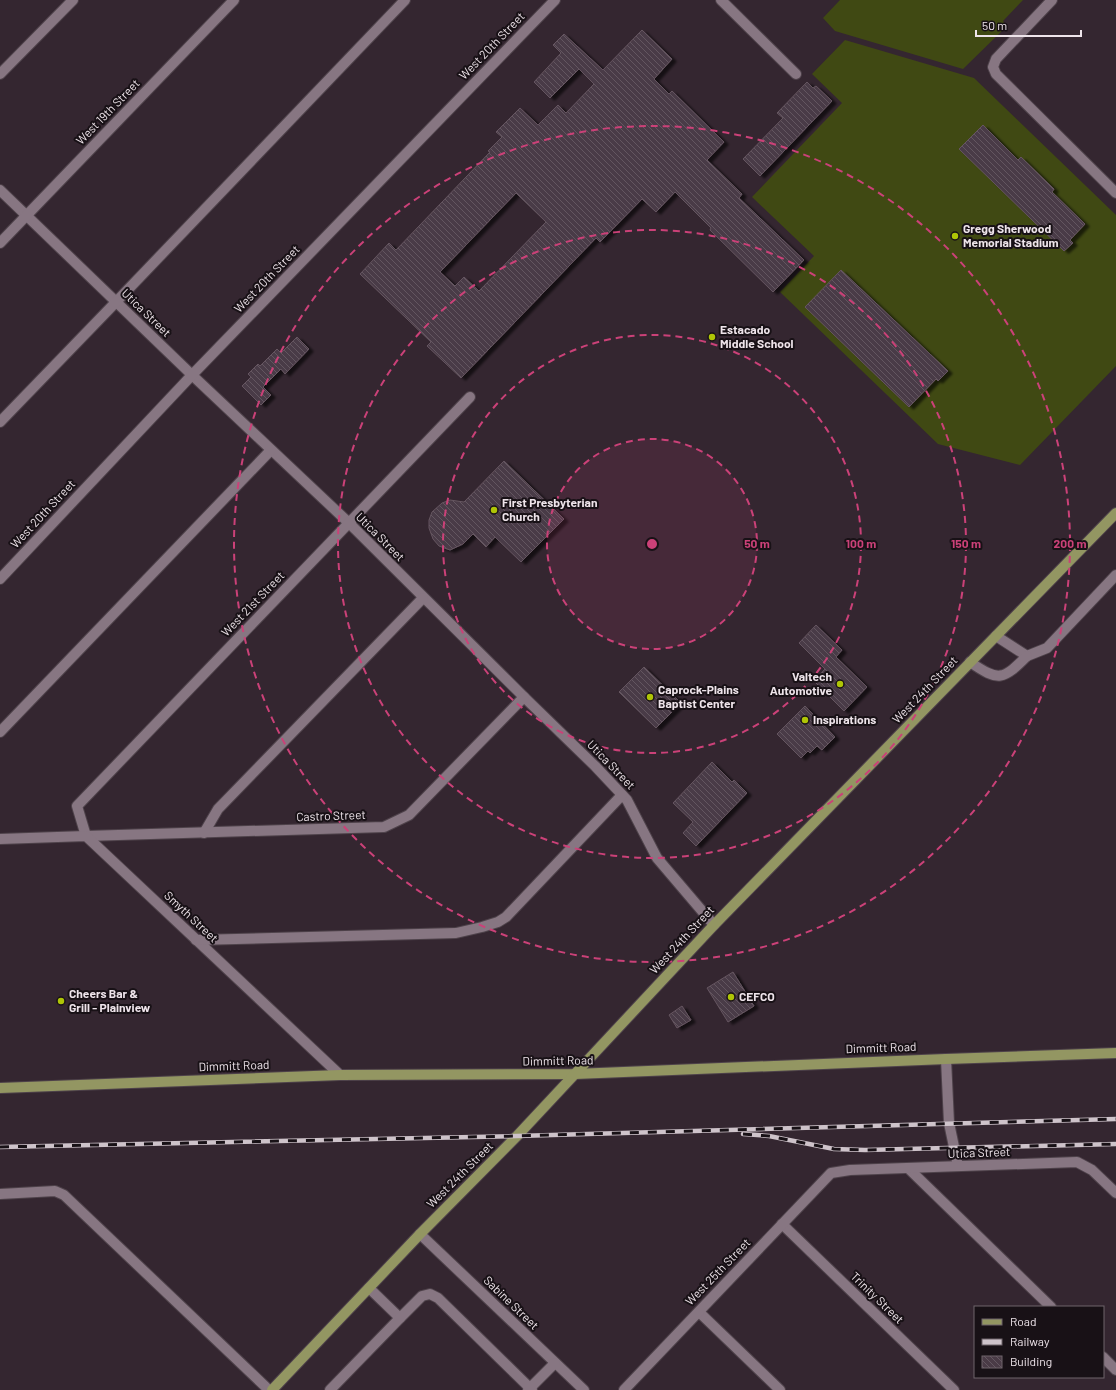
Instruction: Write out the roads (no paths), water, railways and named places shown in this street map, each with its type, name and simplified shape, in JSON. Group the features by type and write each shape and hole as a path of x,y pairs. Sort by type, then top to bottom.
{"main road":[{"name":"West 24th Street","path":"270,1390 575,1074 714,925 1116,512"},
{"name":"Dimmitt Road","path":"0,1088 340,1075 575,1074 1116,1053"}],"street":[{"path":"0,74 73,0"},
{"name":"West 19th Street","path":"0,243 234,0"},
{"path":"0,422 405,0"},
{"name":"West 20th Street","path":"0,579 192,375 554,0"},
{"path":"721,0 796,74"},
{"path":"1052,0 996,60 993,67 996,74 1116,193"},
{"name":"Utica Street","path":"0,190 192,375 349,523 423,598 595,766 627,800 657,858 714,925"},
{"name":"West 21st Street","path":"86,836 77,806 470,397"},
{"path":"0,732 271,450"},
{"path":"970,662 988,674 1004,676 1013,671 1027,656 1047,648 1116,575"},
{"path":"204,833 218,809 423,598"},
{"path":"996,636 1027,656"},
{"name":"Castro Street","path":"86,836 384,827 409,815 524,697"},
{"path":"196,940 456,933 498,922 506,917 622,795"},
{"path":"0,839 86,836"},
{"name":"Smyth Street","path":"86,836 340,1075"},
{"path":"946,1059 949,1124 958,1166"},
{"name":"Utica Street","path":"831,1173 850,1170 1078,1162 1092,1170 1116,1193"},
{"path":"908,1168 1050,1306"},
{"name":"West 25th Street","path":"624,1390 831,1173"},
{"path":"0,1194 55,1191 64,1195 270,1390"},
{"name":"Trinity Street","path":"782,1224 954,1390"},
{"name":"Sabine Street","path":"420,1234 584,1390"},
{"path":"369,1288 400,1318"},
{"path":"330,1390 422,1296 426,1294 434,1295 530,1389 555,1363"},
{"path":"699,1312 780,1390"},
{"path":"1104,1358 1116,1370"}],"railway":[{"path":"0,1147 517,1136 1116,1119"},
{"path":"743,1134 769,1136 834,1149 865,1150 1116,1144"}],"place":[{"name":"Gregg Sherwood Memorial Stadium","path":"955,236"},
{"name":"Estacado Middle School","path":"712,337"},
{"name":"First Presbyterian Church","path":"494,510"},
{"name":"Valtech Automotive","path":"840,684"},
{"name":"Caprock-Plains Baptist Center","path":"650,697"},
{"name":"Inspirations","path":"805,720"},
{"name":"CEFCO","path":"731,997"},
{"name":"Cheers Bar & Grill - Plainview","path":"61,1001"}]}
